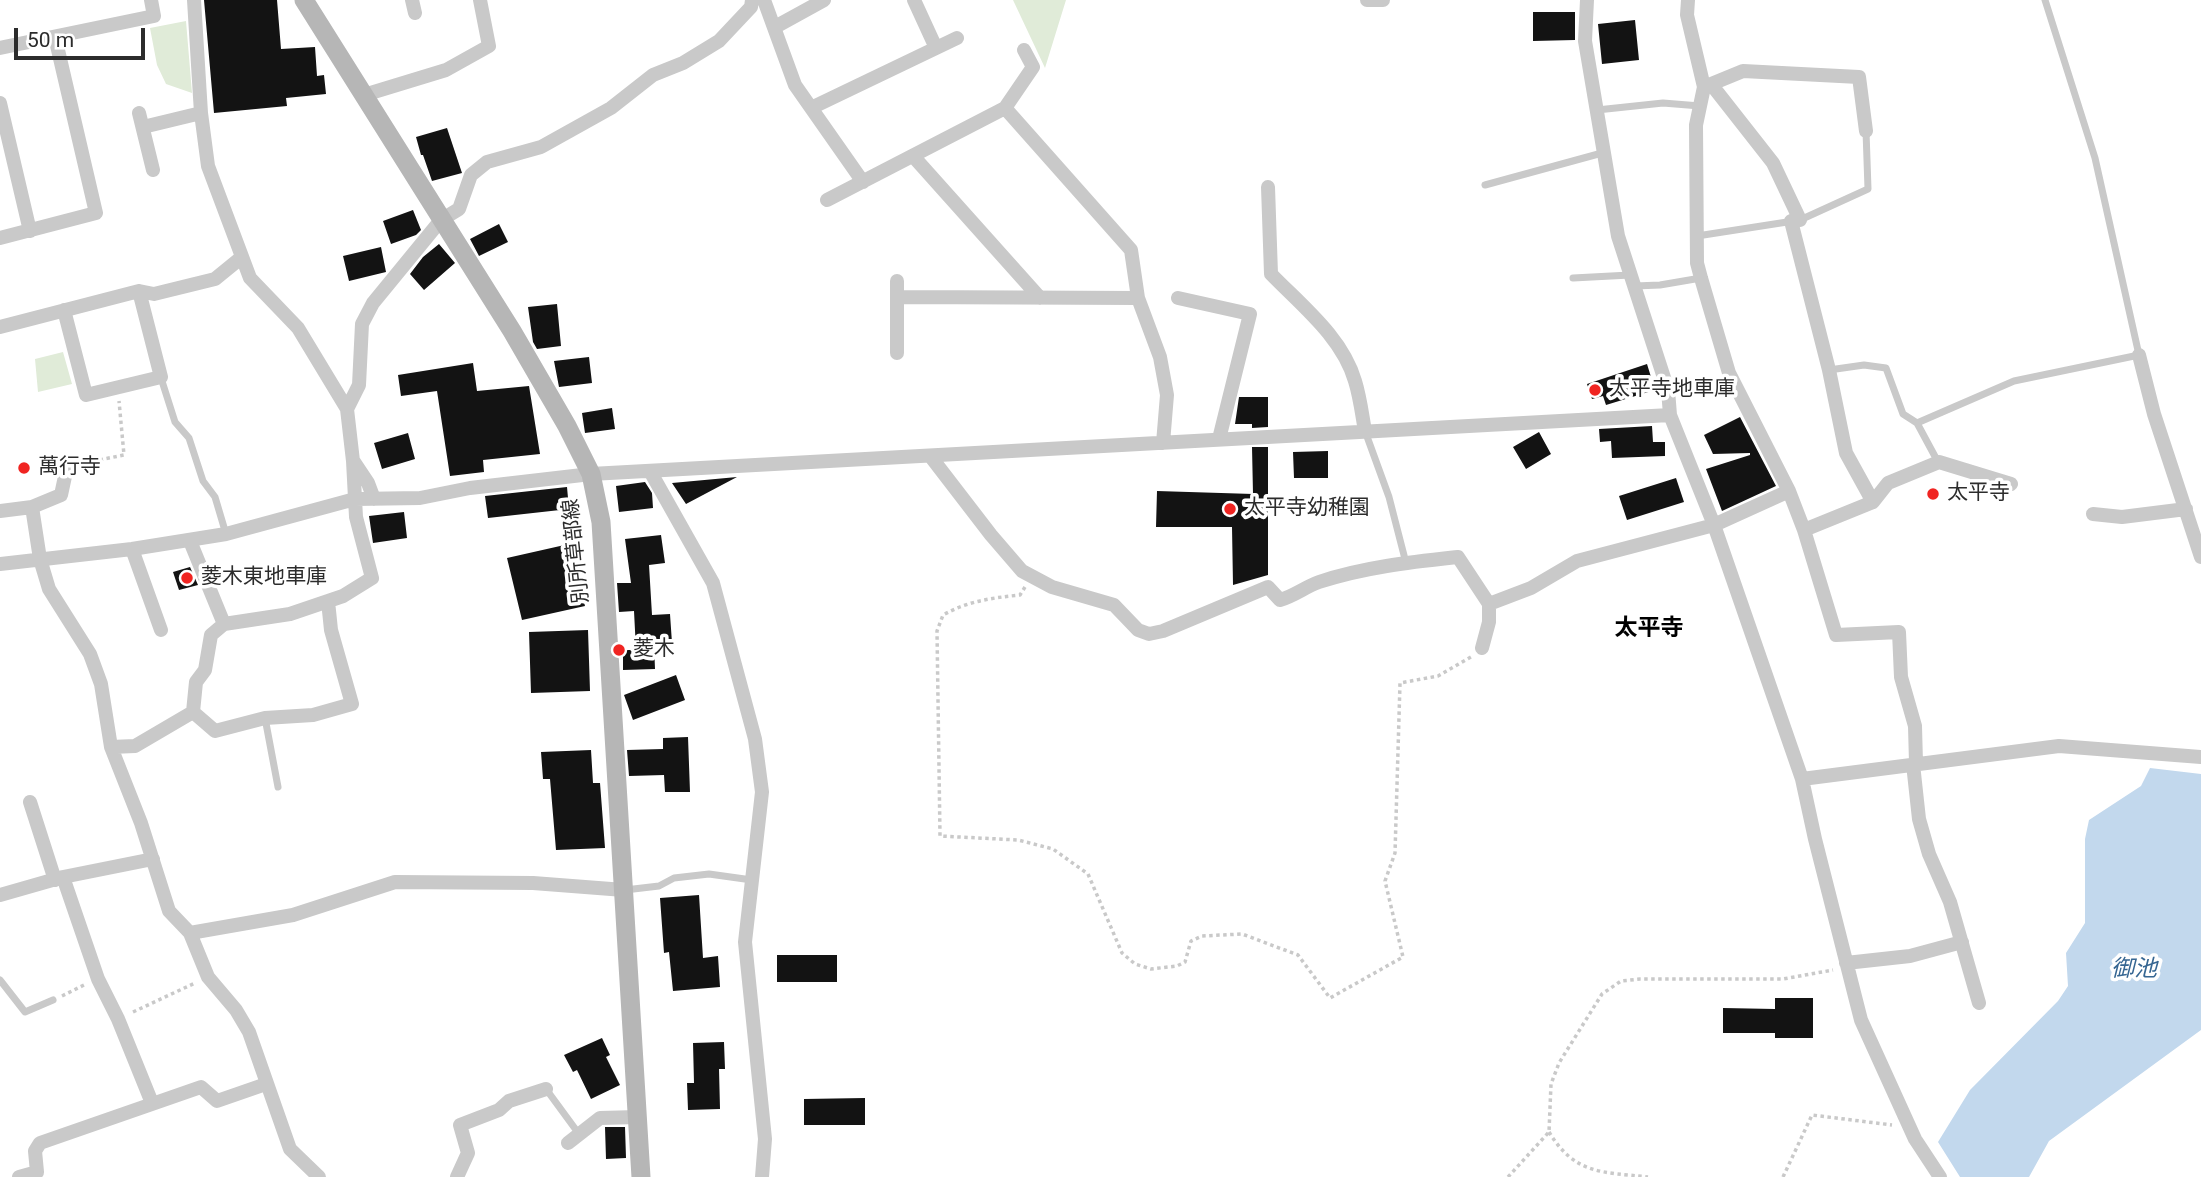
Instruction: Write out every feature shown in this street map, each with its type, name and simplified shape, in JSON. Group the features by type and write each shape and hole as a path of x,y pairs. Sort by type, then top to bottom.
{"main road":[{"name":"別所草部線","path":"304,0 512,331 567,426 591,474 601,522 641,1177"}],"street":[{"path":"0,48 154,16 152,0"},
{"path":"193,712 196,682 205,670 211,635 224,624 290,614 343,596 372,578 356,517 347,409 298,328 250,278 208,166 201,113 194,0"},
{"path":"364,95 446,70 489,46 480,0"},
{"path":"347,409 359,385 362,324 373,303 441,220 458,209 471,175 487,162 541,147 611,108 653,75 683,63 719,41 751,7 752,0"},
{"path":"764,0 795,85 863,182"},
{"path":"775,27 824,0"},
{"path":"914,0 936,48"},
{"path":"1367,0 1383,0"},
{"path":"1587,0 1585,41 1618,236 1668,390 1670,415 1714,525 1802,779 1861,1020 1909,1127 1940,1177"},
{"path":"1688,0 1687,15 1707,85 1773,163 1796,221 1846,453 1873,502"},
{"path":"0,238 96,213 54,37"},
{"path":"811,108 957,38"},
{"path":"827,200 1005,108 1033,67 1024,50"},
{"path":"1707,85 1743,71 1859,76 1866,131"},
{"path":"1707,85 1696,125 1697,263 1701,278 1730,373 1788,491 1804,530 1836,635 1899,632 1901,677 1915,726 1914,764 1919,819 1929,854 1950,902 1979,1003"},
{"path":"0,103 4,137 30,231"},
{"path":"1005,108 1131,250 1138,298 1160,357 1167,395 1163,443"},
{"path":"153,170 141,120 201,113"},
{"path":"913,156 1040,298"},
{"path":"1268,187 1271,274 1330,334 1344,354 1355,381 1365,430"},
{"path":"0,327 139,291 154,294 215,279 242,257"},
{"path":"897,281 897,353"},
{"path":"64,310 86,396 161,377 139,291"},
{"path":"897,297 1138,298"},
{"path":"1178,299 1250,314 1219,439"},
{"path":"2139,355 2154,414 2201,557"},
{"path":"0,564 190,541 355,499 420,498 470,488 591,474 1670,415"},
{"path":"931,457 1022,571 1052,587 1114,605 1138,630 1149,634 1163,631 1268,587 1280,600 1293,597 1316,583 1354,572 1458,557 1489,604 1489,622 1482,648"},
{"path":"353,461 368,483 374,499"},
{"path":"1804,530 1873,502 1888,483 1939,463 2011,484"},
{"path":"0,511 32,507 61,495 67,467"},
{"path":"649,471 713,583 755,739 762,792 745,942 765,1139 762,1177"},
{"path":"1489,604 1531,587 1577,561 1714,525 1788,491"},
{"path":"32,507 40,559 49,589 90,654 101,684 111,747 153,859 169,911 190,933 208,977 236,1010 249,1032 290,1149 319,1177"},
{"path":"2093,514 2122,517 2186,509"},
{"path":"190,541 224,624"},
{"path":"132,549 161,630"},
{"path":"193,712 215,731 265,718 313,715 352,704 331,630 328,601"},
{"path":"111,747 135,746 193,712"},
{"path":"1802,779 2059,746 2201,757"},
{"path":"30,802 98,979 118,1019 152,1103"},
{"path":"0,895 153,859"},
{"path":"190,933 293,915 395,882 533,884 624,890"},
{"path":"1846,965 1910,956 1962,942"},
{"path":"19,1177 37,1172 35,1151 40,1143 201,1087 217,1101 266,1084"},
{"path":"457,1177 468,1153 460,1125 499,1110 509,1101 546,1089"},
{"path":"573,1139 600,1118 638,1117"}],"lane":[{"path":"1917,423 2014,381 2139,355 2095,158 2045,0"},
{"path":"1596,110 1663,103 1700,106"},
{"path":"1697,236 1796,221 1868,188 1866,131"},
{"path":"1485,185 1602,153"},
{"path":"1573,278 1633,280 1660,285 1701,278"},
{"path":"1829,370 1864,365 1886,368 1903,414 1917,423 1939,463"},
{"path":"161,377 175,422 189,438 203,481 215,497 226,534"},
{"path":"1365,430 1389,497 1406,563"},
{"path":"265,718 278,788"},
{"path":"624,890 659,886 674,878 709,874 752,880"},
{"path":"0,981 25,1012 53,1000"},
{"path":"546,1089 573,1139"}],"path":[{"path":"67,467 124,456 117,388"},
{"path":"1031,576 1020,595 977,600 957,607 943,615 937,631 940,836 1018,840 1053,849 1088,874 1122,953 1135,964 1151,968 1177,966 1185,962 1191,941 1202,936 1242,934 1298,955 1330,998 1403,957 1385,881 1395,853 1400,683 1438,676 1462,664 1482,648"},
{"path":"1648,1177 1578,1165 1559,1150 1549,1132 1550,1084 1559,1063 1602,994 1621,981 1783,979 1846,965"},
{"path":"118,1019 208,977"},
{"path":"53,1000 98,979"},
{"path":"1783,1177 1812,1115 1909,1127"},
{"path":"1508,1177 1549,1132"}],"green space":[{"path":"1013,0 1066,0 1045,68"},
{"path":"186,21 192,93 166,84 157,65 150,28"},
{"path":"63,352 72,384 38,392 35,359"}],"water":[{"name":"御池","path":"2150,768 2201,774 2201,1030 2049,1141 2029,1177 1960,1177 1938,1142 1970,1090 2058,1001 2068,986 2066,953 2085,923 2085,839 2089,820 2141,786"}],"building":[{"path":"204,0 277,0 281,49 315,47 317,76 324,75 326,94 286,98 287,106 214,113"},
{"path":"1533,12 1575,12 1575,40 1533,41"},
{"path":"1635,20 1639,60 1602,64 1598,24"},
{"path":"447,128 462,173 432,181 416,137"},
{"path":"413,210 421,230 416,235 391,244 383,221"},
{"path":"499,224 508,242 479,256 470,239"},
{"path":"439,244 455,263 424,290 410,274 423,257"},
{"path":"381,247 386,272 349,281 343,256"},
{"path":"557,304 561,346 537,349 533,342 528,307"},
{"path":"589,357 592,383 559,387 554,361"},
{"path":"473,363 477,391 529,386 540,454 483,460 484,472 450,476 437,391 401,396 398,375"},
{"path":"1647,364 1655,390 1606,405 1603,396 1592,399 1587,384"},
{"path":"1239,397 1268,397 1268,427 1252,428 1252,424 1235,424"},
{"path":"612,408 615,429 585,433 582,413"},
{"path":"1740,417 1776,486 1722,511 1706,469 1750,453 1713,454 1704,435"},
{"path":"1652,426 1653,442 1665,442 1665,456 1612,458 1611,441 1600,442 1599,429"},
{"path":"1539,432 1551,454 1526,469 1513,447"},
{"path":"408,433 415,459 382,469 374,443"},
{"path":"1252,447 1268,447 1268,575 1233,585 1232,527 1156,527 1157,491 1253,494"},
{"path":"1328,451 1328,478 1294,478 1293,452"},
{"path":"737,477 686,504 672,483"},
{"path":"1676,478 1684,502 1627,520 1619,496"},
{"path":"645,482 652,493 653,508 619,512 616,486"},
{"path":"567,487 569,509 488,518 485,496"},
{"path":"404,512 407,538 373,543 369,516"},
{"path":"661,535 665,563 649,565 652,615 670,614 672,643 654,644 655,669 623,670 623,650 636,650 634,611 619,612 617,583 631,583 625,539"},
{"path":"569,544 585,606 522,620 507,558"},
{"name":"菱木東地車庫","path":"190,567 198,585 179,590 173,572"},
{"path":"588,630 590,691 531,693 529,632"},
{"path":"676,675 685,700 633,720 624,695"},
{"path":"688,737 690,792 665,792 664,775 629,776 627,750 663,749 663,738"},
{"path":"591,750 593,783 600,783 605,848 556,850 550,779 543,779 541,752"},
{"path":"699,895 703,958 718,956 720,987 673,991 669,952 664,953 660,898"},
{"path":"777,955 837,955 837,982 777,982"},
{"path":"1775,998 1813,998 1813,1038 1775,1038 1775,1033 1723,1033 1723,1008 1775,1009"},
{"path":"602,1038 610,1055 606,1057 620,1085 591,1099 577,1070 573,1072 564,1055"},
{"path":"724,1042 725,1069 719,1069 720,1109 688,1110 687,1083 694,1083 693,1043"},
{"path":"865,1098 865,1125 804,1125 804,1099"},
{"path":"605,1127 625,1127 626,1158 606,1159"}],"place":[{"name":"太平寺地車庫","path":"1595,390"},
{"name":"萬行寺","path":"24,468"},
{"name":"太平寺","path":"1933,494"},
{"name":"太平寺幼稚園","path":"1230,509"},
{"name":"菱木東地車庫","path":"187,578"},
{"name":"菱木","path":"619,650"}],"district":[{"name":"太平寺","path":"1649,629"}]}
